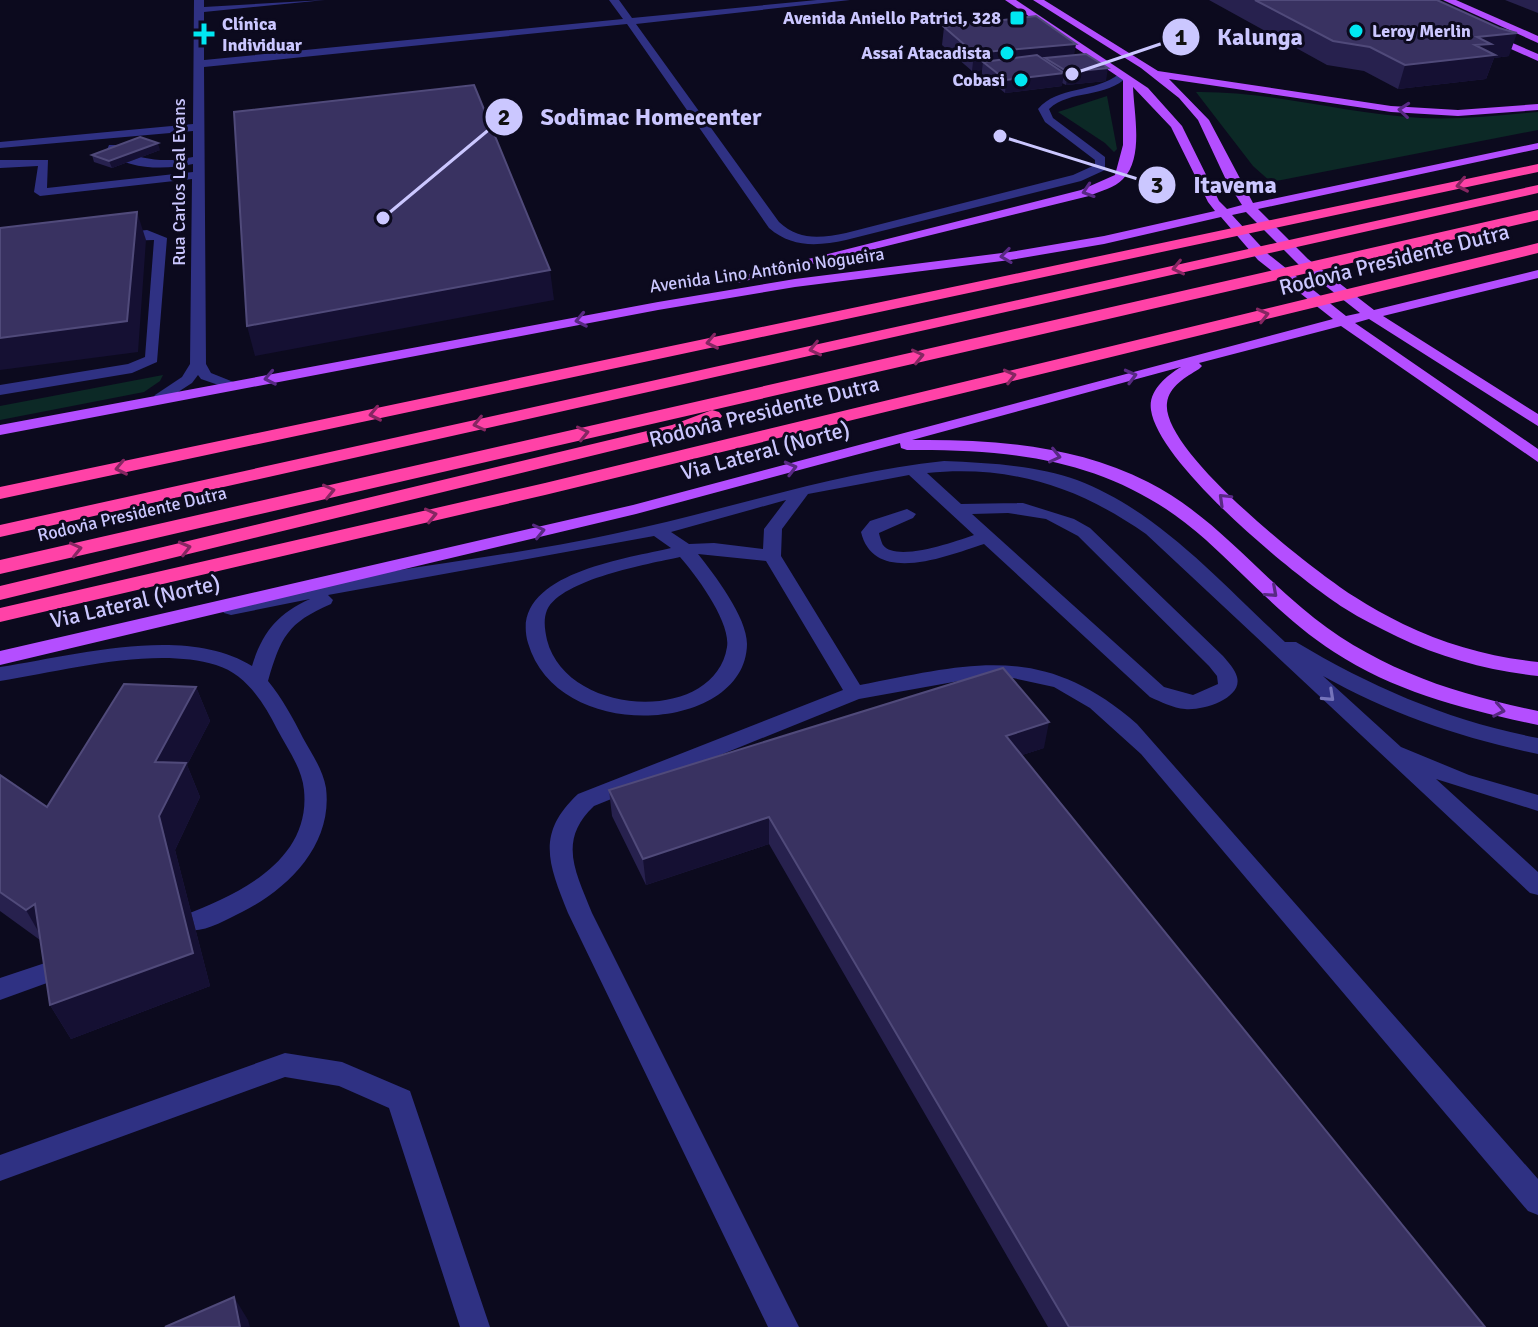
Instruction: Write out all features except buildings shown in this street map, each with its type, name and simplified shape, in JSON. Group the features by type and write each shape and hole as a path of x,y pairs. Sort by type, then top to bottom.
{"highway":[{"path":"0,493 1538,168"},
{"name":"Rodovia Presidente Dutra","path":"0,531 1538,189"},
{"name":"Rodovia Presidente Dutra","path":"0,567 1538,215"},
{"path":"1382,250 1538,222"},
{"path":"870,308 917,290 1149,240 1166,228"},
{"name":"Rodovia Presidente Dutra","path":"0,615 545,489 1538,248"},
{"path":"0,593 678,429 782,387"}],"main road":[{"path":"1010,0 1126,78 1160,105 1176,126 1214,202 1263,257 1365,338 1538,457"},
{"path":"1038,0 1051,5 1180,93 1198,112 1246,202 1279,240 1318,275 1398,331 1538,421"},
{"path":"1448,0 1538,40"},
{"path":"1485,25 1499,23"},
{"path":"1471,28 1538,58"},
{"path":"1151,73 1391,109 1458,113 1538,107"},
{"path":"658,306 716,287 1085,193 1109,183 1118,178 1127,165 1126,78"},
{"name":"Avenida Lino Antônio Nogueira","path":"0,430 658,306 808,281 1010,256 1166,228 1361,182 1538,146"},
{"name":"Via Lateral (Norte)","path":"0,658 636,509 1262,341 1538,274"},
{"path":"1262,341 1214,356 1192,367 1176,376 1162,392 1159,409 1162,422 1177,447 1239,513 1348,602 1428,642 1515,667 1538,669"},
{"path":"867,448 948,444 1010,448 1052,455 1112,473 1143,486 1177,509 1342,649 1391,676 1468,704 1538,718"}],"street":[{"path":"199,5 320,0"},
{"path":"614,0 630,22"},
{"path":"199,64 845,0"},
{"name":"Rua Carlos Leal Evans","path":"198,364 199,5"},
{"name":"Avenida Lino Antônio Nogueira","path":"630,22 774,225 786,237 814,241 848,237 1096,171 1101,167 1101,159 1049,120 1043,109 1051,101 1110,88 1126,78"},
{"path":"0,145 199,127"},
{"path":"116,135 112,152 144,165 172,165 199,172"},
{"path":"0,164 43,161 41,189"},
{"path":"41,189 156,182 199,172"},
{"path":"41,189 199,172"},
{"path":"0,390 132,368 152,359 161,238 147,234 111,238"},
{"path":"161,398 187,380 198,364 206,376 233,385"},
{"path":"37,648 400,575 614,540 802,491 911,468 1004,470 1056,479 1107,499 1152,530 1538,886"},
{"path":"911,468 957,510 987,537 1157,692 1188,704 1200,703 1228,687 1227,675 1216,661 1084,532 1061,516 1023,506 957,510"},
{"path":"802,491 773,529 772,556 855,693"},
{"path":"907,514 876,525 870,532 870,539 886,555 914,558 987,537"},
{"path":"657,530 685,550 697,563 735,629 738,644 724,676 708,690 683,702 650,709 615,708 563,685 546,664 534,634 535,615 545,599 563,585 589,574 685,550 728,549 772,556"},
{"path":"258,680 272,633 291,615 334,595 400,575"},
{"path":"1251,624 1355,687 1420,716 1478,735 1538,746"},
{"path":"0,674 113,658 178,653 220,659 236,665 258,680 305,763 314,787 316,812 303,847 283,874 258,893 223,912 193,922"},
{"path":"784,1327 580,913 563,867 559,846 570,812 586,800 855,693 971,674 1013,671 1062,682 1093,700 1149,749 1538,1201"},
{"path":"1386,749 1462,781 1538,803"},
{"path":"0,989 60,968"},
{"path":"0,1168 285,1065 342,1074 400,1100 475,1327"}],"green space":[{"path":"1196,92 1252,95 1421,118 1538,112 1538,130 1271,182 1253,166"},
{"path":"1107,96 1117,149 1114,152 1058,112"},
{"path":"163,375 160,381 144,392 0,420 0,406"}],"place":[{"name":"Avenida Aniello Patrici, 328","path":"1017,18"},
{"name":"Leroy Merlin","path":"1356,31"},
{"name":"Clínica Individuar","path":"204,34"},
{"name":"Assaí Atacadista","path":"1007,53"},
{"name":"Kalunga","path":"1072,74"},
{"name":"Cobasi","path":"1021,80"},
{"name":"Itavema","path":"1000,136"},
{"name":"Sodimac Homecenter","path":"383,218"}]}
